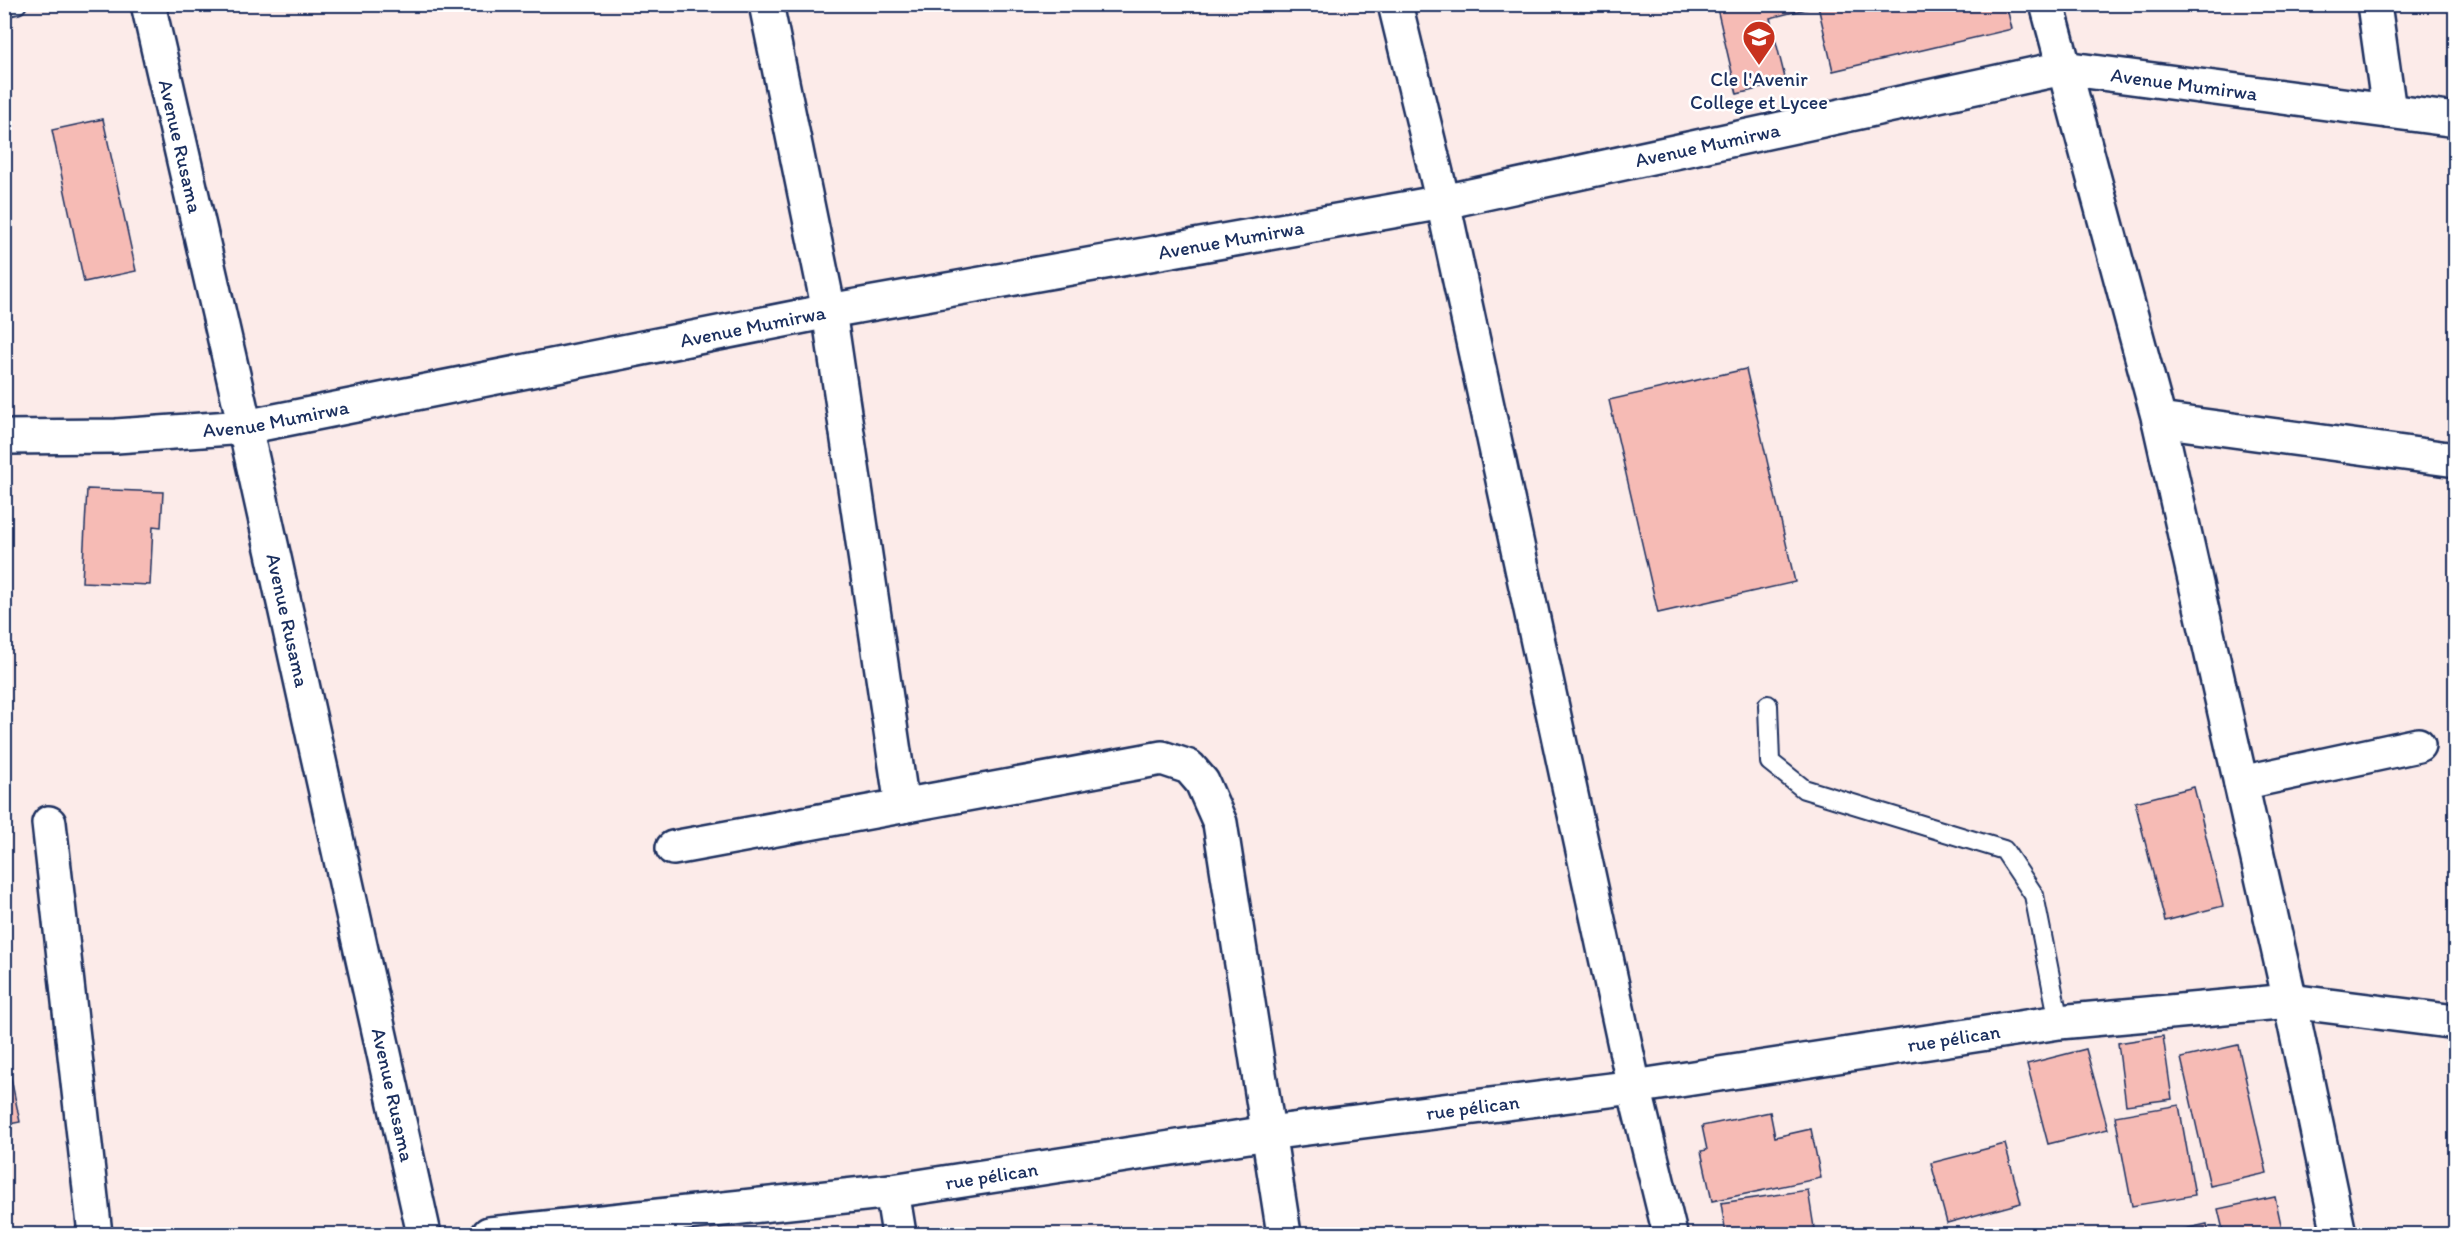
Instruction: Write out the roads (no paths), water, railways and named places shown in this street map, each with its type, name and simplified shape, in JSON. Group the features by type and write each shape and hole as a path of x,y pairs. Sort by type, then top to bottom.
{"street":[{"name":"Avenue Rusama","path":"148,4 245,427 424,1234"},
{"path":"766,4 829,311 902,806"},
{"path":"1395,4 1443,202 1634,1088 1670,1234"},
{"path":"2047,4 2159,420 2290,1001 2339,1234"},
{"path":"2374,4 2389,111"},
{"name":"Avenue Mumirwa","path":"4,437 116,436 245,427 829,311 1443,202 2063,68 2456,120"},
{"path":"2159,420 2456,460"},
{"path":"2241,783 2418,745"},
{"path":"673,848 1162,758 1189,767 1202,782 1220,823 1284,1234"},
{"path":"49,823 95,1234"},
{"name":"rue pélican","path":"489,1234 892,1191 1268,1133 1634,1088 2059,1022 2290,1001 2456,1022"},
{"path":"892,1191 898,1234"}],"lane":[{"path":"4,7 17,4"},
{"path":"1768,705 1770,762 1804,789 2004,850 2034,895 2059,1022"}],"place":[{"name":"Cle l'Avenir College et Lycee","path":"1759,66"}]}
